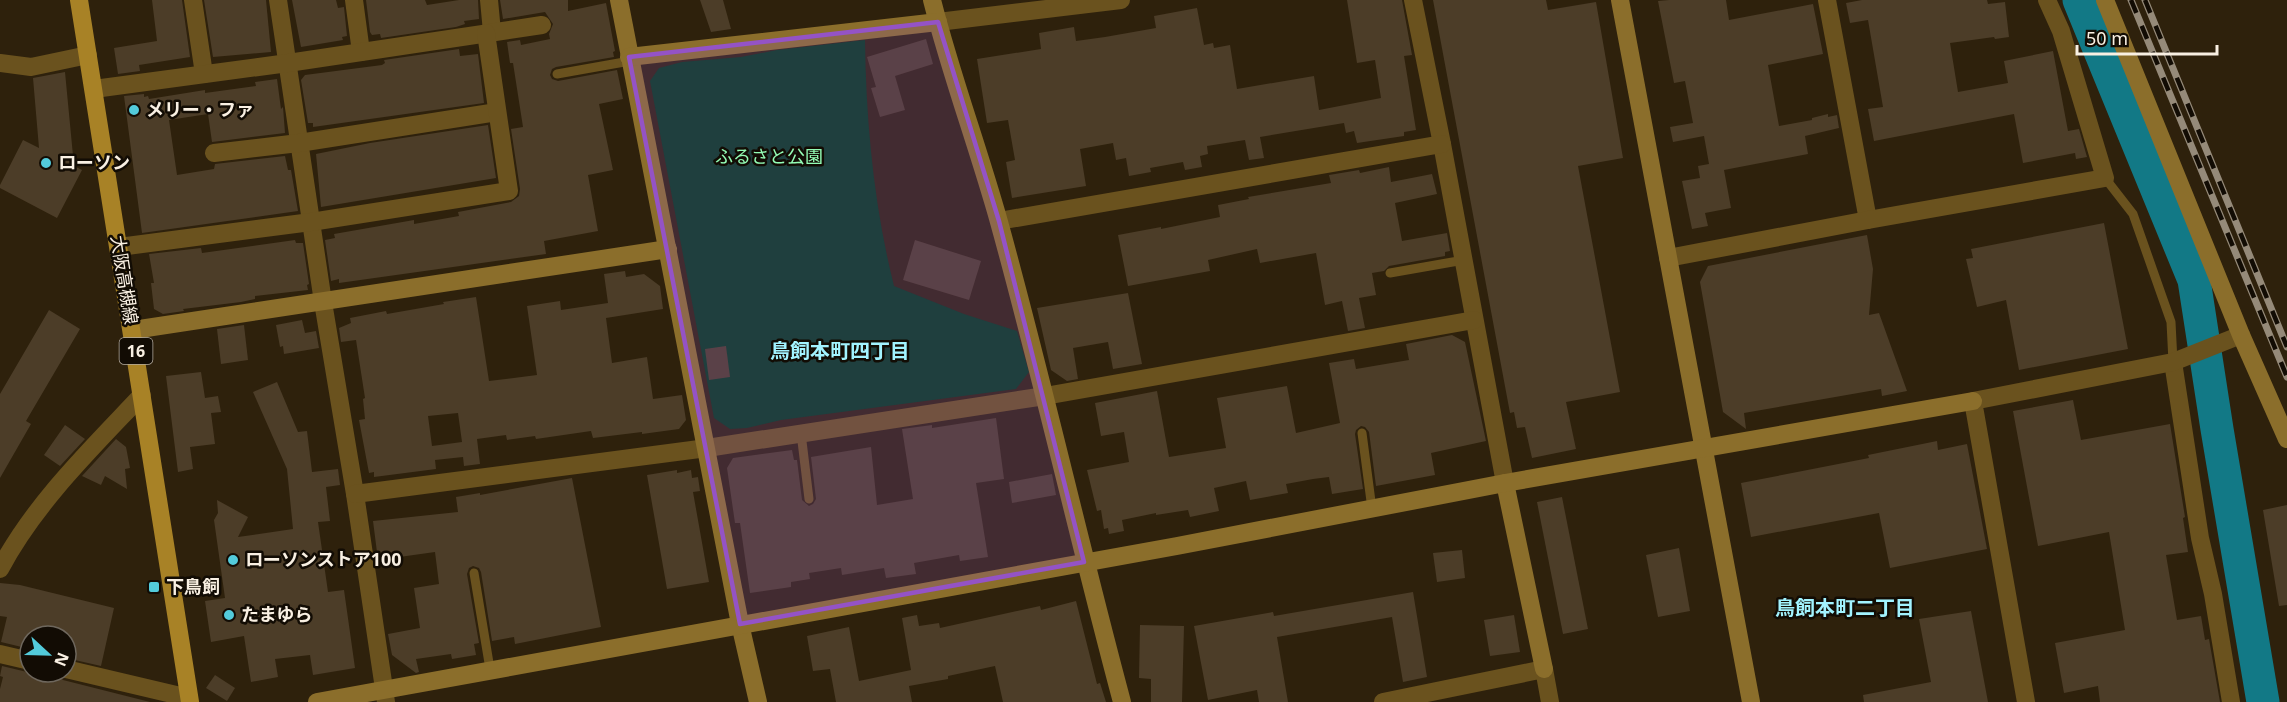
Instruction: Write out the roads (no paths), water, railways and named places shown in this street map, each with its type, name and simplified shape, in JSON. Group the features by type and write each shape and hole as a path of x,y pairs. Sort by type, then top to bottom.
{"main road":[{"name":"大阪高槻線","path":"79,0 189,700"}],"street":[{"path":"193,0 204,74"},
{"path":"278,0 385,696"},
{"path":"354,0 361,52"},
{"path":"119,248 311,222 509,191 497,112 489,33 489,0"},
{"path":"619,0 758,702"},
{"path":"932,0 999,220 1045,396 1084,562 1122,702"},
{"path":"630,59 1121,0"},
{"path":"1413,0 1505,483 1550,702"},
{"path":"1620,0 1751,702"},
{"path":"1827,0 1868,220"},
{"path":"1668,258 2105,178 2061,31 2047,0"},
{"path":"2105,0 2237,337 2287,439"},
{"path":"94,89 542,25"},
{"path":"0,63 30,67 88,55"},
{"path":"214,153 300,143 497,112"},
{"path":"999,220 1442,144"},
{"path":"132,330 668,249"},
{"path":"355,494 707,448 1045,396 1474,320"},
{"path":"317,702 385,696 490,669 1177,546 1505,483 1973,401 2174,362 2237,337"},
{"path":"2174,362 2200,538 2213,594 2231,702"},
{"path":"0,569 41,506 142,395"},
{"path":"1973,401 2026,702"},
{"path":"0,654 18,658"},
{"path":"1383,702 1544,669"},
{"path":"78,672 189,700"}],"lane":[{"path":"557,74 630,59"},
{"path":"2105,178 2133,214 2171,322 2174,362"},
{"path":"1390,273 1464,260"},
{"path":"801,433 809,499"},
{"path":"1362,433 1372,509"},
{"path":"474,573 490,669"}],"waterway":[{"path":"2079,0 2194,280 2263,702"}],"railway":[{"path":"2131,0 2287,377"},
{"path":"2145,0 2287,347"}],"place":[{"name":"メリー・ファ","path":"134,110"},
{"name":"ローソン","path":"46,163"},
{"name":"ローソンストア100","path":"233,560"},
{"name":"下鳥飼","path":"154,587"},
{"name":"たまゆら","path":"229,615"}],"district":[{"name":"鳥飼本町四丁目","path":"840,351"},
{"name":"鳥飼本町二丁目","path":"1845,608"}],"park label":[{"name":"ふるさと公園","path":"769,157"}]}
